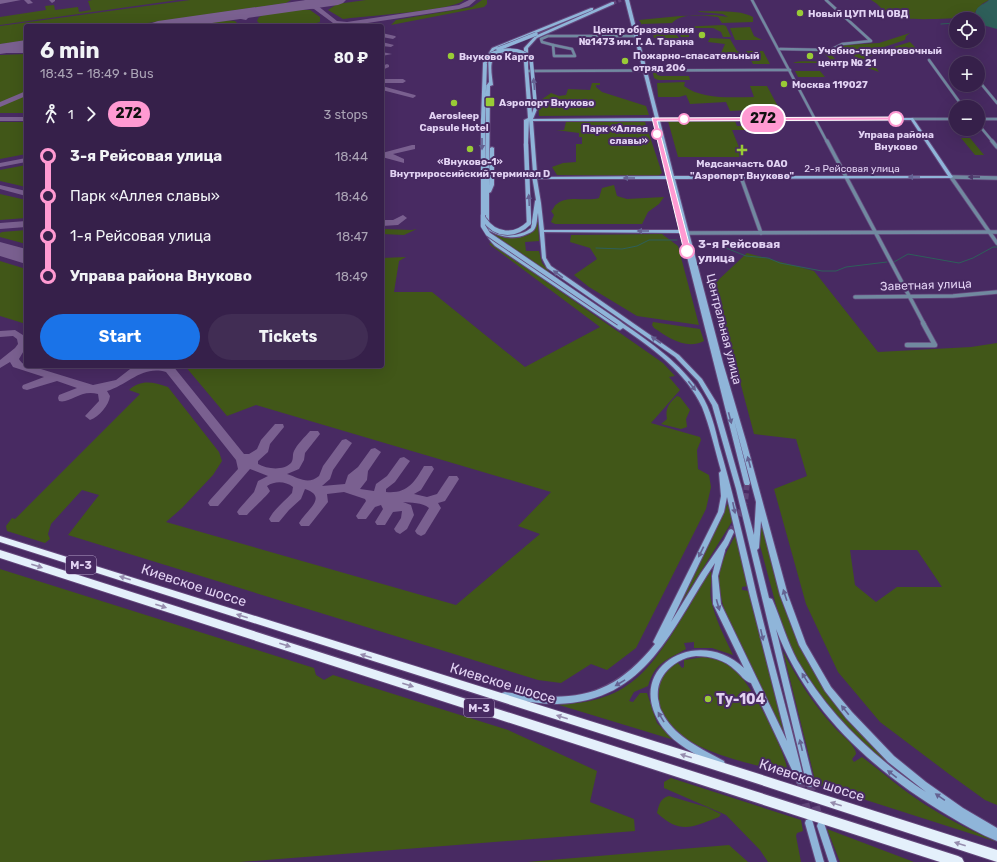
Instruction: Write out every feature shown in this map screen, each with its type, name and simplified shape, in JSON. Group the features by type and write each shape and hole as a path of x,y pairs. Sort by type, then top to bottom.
{"highway":[{"name":"Киевское шоссе","path":"0,539 483,693 737,772 997,856"},
{"name":"М-3","path":"0,554 958,862"}],"main road":[{"name":"Центральная улица","path":"624,0 634,36"},
{"name":"Центральная улица","path":"627,0 642,70 720,363 784,595 803,645 828,689 849,715 898,765 960,811 997,833"},
{"path":"488,62 491,52 496,48 611,2 534,38 527,46 526,60 535,173 534,176 537,184"},
{"path":"595,8 489,53 485,57 488,62 491,82 488,86 490,155 487,226 489,237 497,245 665,357"},
{"path":"531,119 536,107 531,58 529,55 517,51 501,51 489,55 483,120 483,226 488,234 619,323 665,357 700,397 710,422 733,504 765,648 787,723 800,780 717,604 716,569 731,532"},
{"path":"488,62 496,55 509,53 520,55 526,60"},
{"path":"483,215 488,226 500,232 519,231 529,224 526,120 531,119 912,119 951,177"},
{"path":"535,173 538,178 537,184 544,258 549,267 671,351 691,370 708,393 717,409 810,783"},
{"name":"2-я Рейсовая улица","path":"538,178 951,177"},
{"path":"487,226 495,232 503,235 518,236 529,232 533,228 538,196"},
{"path":"541,231 685,232"},
{"name":"Центральная улица","path":"685,232 747,483"},
{"path":"650,658 721,512 724,494 722,462"},
{"path":"756,561 759,500"},
{"path":"483,693 555,700 583,697 606,691 622,683 650,658 727,541"},
{"path":"762,587 789,650 802,674 828,710 854,741 885,769 919,794 956,817 997,837"},
{"path":"737,772 686,744 670,730 656,708 654,685 661,671 670,662 682,656 696,653 713,655 730,661 742,670 755,686"},
{"path":"809,823 820,862"},
{"path":"821,826 833,862"}],"street":[{"path":"752,0 780,49 935,345 907,345"},
{"path":"780,49 830,50 842,44 871,41 826,0"},
{"path":"553,45 554,56 574,56 572,49 553,45 543,43 541,39 548,36 634,36"},
{"path":"929,60 958,100"},
{"path":"527,71 790,70"},
{"path":"985,88 997,103"},
{"path":"912,119 949,119"},
{"path":"985,119 997,119"},
{"path":"985,132 997,147"},
{"path":"742,177 761,233"},
{"path":"951,177 997,243"},
{"name":"2-я Рейсовая улица","path":"951,177 997,178"},
{"path":"685,232 997,232"},
{"name":"Заветная улица","path":"856,297 953,296 997,292"}],"green space":[{"path":"178,0 0,25 0,17 46,10 45,6 54,5 55,10 78,7 79,12 91,10 88,1"},
{"path":"190,0 291,0 286,3 141,24 24,24 24,41 0,44 0,26"},
{"path":"366,0 464,0 457,4 427,10 343,19 328,10 337,4"},
{"path":"482,0 487,0 487,4 484,7 391,25 396,20 472,7"},
{"path":"871,0 989,0 982,4 975,12 949,12 949,18 896,17 889,15"},
{"path":"310,10 320,17 320,22 314,24 260,24 257,21 259,17 266,14"},
{"path":"698,11 727,11 747,14 753,17 753,22 722,23 718,17 697,16 715,15 728,17 723,14"},
{"path":"687,16 681,17 672,23 642,25 639,20"},
{"path":"223,20 235,21 238,24 198,24"},
{"path":"726,26 731,37 723,37 721,32 713,28 692,28 689,31 689,37 681,37 678,30 679,27"},
{"path":"651,27 671,28 679,38 654,38"},
{"path":"750,27 754,36 762,40 735,40 730,28"},
{"path":"910,33 906,36 905,40 878,49 840,49 841,46 846,45 879,43"},
{"path":"710,38 730,39 737,51 746,54 745,56 693,55 690,53 721,53 725,44 708,42"},
{"path":"910,42 917,49 899,49 901,54 873,55 861,60 849,53 855,51 867,55 866,52 868,51 890,51 887,49"},
{"path":"746,51 763,51 770,64 753,64"},
{"path":"814,51 829,52 837,61 832,63 793,63 801,61 823,61 830,59 825,54"},
{"path":"24,54 24,113 0,113 0,55"},
{"path":"866,58 872,60 866,64 874,65 879,72 862,66 865,64 860,62"},
{"path":"795,71 820,71 825,77 798,77"},
{"path":"657,72 657,75 661,76 689,76 690,80 658,80 654,78 653,73"},
{"path":"685,82 684,86 700,94 718,97 754,97 750,86 767,86 782,114 771,115 768,109 730,111 726,102 690,104 686,95 679,97 658,97 657,83"},
{"path":"592,83 600,83 600,85 596,85 596,87 602,92 646,106 649,115 539,116 538,102 551,93 559,96 566,95 568,89 590,90"},
{"path":"668,121 735,121 737,126 744,126 746,124 744,121 768,121 773,130 732,130 743,157 678,157"},
{"path":"0,122 24,122 24,154 0,159"},
{"path":"566,122 645,122 662,173 658,176 557,175 552,167 563,163 576,162 576,144 582,144 582,137 579,137 579,133 556,130 564,130"},
{"path":"961,138 970,138 984,155 975,155"},
{"path":"24,165 24,187 0,181 0,170"},
{"path":"614,185 617,196 627,199 664,197 659,204 648,212 642,224 555,224 551,222 554,215 551,211 555,205 561,201 571,199 599,198 602,188"},
{"path":"0,194 24,200 24,218 0,220"},
{"path":"538,219 539,241 525,242 526,251 539,251 542,263 552,275 492,234 518,238 528,235 535,230"},
{"path":"384,229 417,229 404,235 384,234"},
{"path":"24,230 24,243 0,237 0,233"},
{"path":"662,234 678,246 699,325 637,316 589,287 574,275 597,259 590,248 570,242 571,235"},
{"path":"491,243 663,363 675,376 669,377 680,390 651,423 700,437 701,440 697,450 698,469 709,475 711,487 706,509 636,648 607,670 591,664 561,683 538,680 68,535 99,495 82,490 51,524 48,534 50,539 45,543 7,531 6,526 12,518 15,519 140,394 129,390 138,384 147,382 168,387 219,452 222,461 213,475 182,508 166,522 456,605 540,534 518,526 551,492 256,405 227,416 187,368 384,368 384,258 406,257 399,261 394,292 432,292 525,367 600,327 489,244"},
{"path":"747,253 814,271 878,352 971,347 997,343 997,805 985,800 880,722 838,672 806,604 774,489 807,476 796,439 754,434 714,284","holes":["850,550 917,550 942,587 897,587 876,602 855,585"]},
{"path":"0,261 24,268 24,323 0,316"},
{"path":"653,322 700,329 704,341 691,344 678,342 654,328 652,325"},
{"path":"677,396 680,397 690,410 686,419 687,427 681,429 661,424 667,419 668,406"},
{"path":"729,501 733,520 680,605"},
{"path":"760,514 784,603 794,630 820,682 838,707 869,742 901,770 945,804 893,771 844,725 818,694 793,654 783,631 758,538"},
{"path":"736,534 748,586 742,587 742,590 749,591 784,733 744,656 734,634 720,594 719,579 721,567"},
{"path":"0,569 314,668 316,675 324,680 333,675 508,730 597,771 590,802 634,819 635,831 240,862 0,862"},
{"path":"711,571 711,596 715,614 733,655 712,648 694,648 694,642 684,643 686,649 667,659 658,666 654,671 648,686 634,692 629,701 633,702 640,693 647,693 657,723 674,740 556,704 583,702 605,697 623,688 638,677 652,662 664,645"},
{"path":"783,651 800,682 813,701 835,728 854,747 856,754 852,759 854,762 862,757 924,804 957,823 997,842 816,784"},
{"path":"704,657 726,663 744,680 768,720 786,763 788,773 731,758 711,751 691,742 675,731 663,717 658,700 658,689 661,679 675,663 678,663 682,668 684,667 684,660"},
{"path":"671,778 801,820 803,831 797,833 796,836 801,862 768,862 760,850 726,815 664,788 664,782"},
{"path":"669,796 706,807 721,814 719,817 701,824 680,827 665,820 657,813 662,800"},
{"path":"827,829 914,862 840,862"},
{"path":"729,845 748,862 527,862"}],"shaded area":[{"path":"989,0 997,0 997,29 985,26 985,12 976,12 978,8"}],"waterway":[{"path":"941,24 949,23"},
{"path":"596,248 622,249 637,246 649,240 677,240"},
{"path":"721,246 746,256 768,258 780,263 822,271 836,271 846,267 887,262"},
{"path":"894,262 908,254 959,263 973,258 993,247 997,247"}],"taxiway":[{"path":"0,2 18,0"},
{"path":"27,0 30,3"},
{"path":"307,0 316,7"},
{"path":"312,0 325,2"},
{"path":"349,24 459,7 467,5 473,0"},
{"path":"297,6 316,7"},
{"path":"316,7 335,22 346,24"},
{"path":"229,16 246,18 249,14 258,12"},
{"path":"384,35 393,37"},
{"path":"384,44 391,45"},
{"path":"0,51 24,51"},
{"path":"384,54 389,54"},
{"path":"384,81 403,81"},
{"path":"384,89 413,96"},
{"path":"0,105 24,94"},
{"path":"0,119 24,119"},
{"path":"384,154 412,147"},
{"path":"384,155 394,157 401,161"},
{"path":"0,165 24,160"},
{"path":"0,187 24,193"},
{"path":"384,223 395,223 403,218"},
{"path":"0,226 24,224"},
{"path":"0,334 15,333 22,338 23,344 14,359 17,365 24,367"},
{"path":"0,365 17,351"},
{"path":"26,368 93,389"},
{"path":"93,389 115,385 127,378 138,368"},
{"path":"134,372 143,368"},
{"path":"164,368 168,369"},
{"path":"169,368 241,458"},
{"path":"27,387 38,382 56,378"},
{"path":"63,398 76,391 93,389"},
{"path":"90,416 104,402 105,396 102,392 93,389"},
{"path":"255,456 264,449 265,443 279,427"},
{"path":"255,456 252,461 253,466 259,469 274,472 289,470 295,466 298,460 299,452 314,434"},
{"path":"307,485 318,483 326,476 327,469 346,443"},
{"path":"362,470 375,452"},
{"path":"241,458 250,458 255,456"},
{"path":"214,503 244,470 244,465 241,458"},
{"path":"381,496 380,487 391,479 404,461"},
{"path":"401,496 417,487 428,469"},
{"path":"353,487 351,484 352,478 362,470"},
{"path":"353,487 360,482 362,470"},
{"path":"259,494 262,484 270,479 285,478 298,485 299,491 297,496 284,506 275,519"},
{"path":"428,501 441,498 453,479"},
{"path":"295,482 317,489"},
{"path":"349,489 353,487"},
{"path":"317,489 344,488 367,495 381,496"},
{"path":"305,523 322,502 322,495 317,489"},
{"path":"259,494 264,491"},
{"path":"243,512 259,494"},
{"path":"381,496 420,499 431,503 435,508 421,531"},
{"path":"381,496 385,500"},
{"path":"362,516 372,502 371,498"},
{"path":"371,504 382,500 389,504 389,509"},
{"path":"389,509 398,506 402,506 407,509 408,517 400,529"},
{"path":"381,522 389,509"}],"runway":[{"path":"172,24 338,0"},
{"path":"0,49 24,45"},
{"path":"0,249 24,256"}],"tunnel":[{"path":"613,3 621,0"},
{"path":"731,532 745,502 747,483"},
{"path":"800,780 808,815"},
{"path":"810,783 819,819"}],"bus line":[{"name":"272","path":"687,251 654,119 896,119"}],"place":[{"name":"Новый ЦУП МЦ ОВД","path":"800,13"},
{"name":"Центр образования №1473 им. Г. А. Тарана","path":"702,35"},
{"name":"Внуково Карго","path":"451,56"},
{"name":"Учебно-тренировочный центр № 21","path":"810,56"},
{"name":"Пожарно-спасательный отряд 206","path":"625,61"},
{"name":"Москва 119027","path":"784,84"},
{"name":"Аэропорт Внуково","path":"490,102"},
{"name":"Aerosleep Capsule Hotel","path":"454,103"},
{"name":"Управа района Внуково","path":"896,119"},
{"name":"Парк «Аллея славы»","path":"657,134"},
{"name":"«Внуково-1» Внутрироссийский терминал D","path":"470,149"},
{"name":"Медсанчасть ОАО \"Аэропорт Внуково\"","path":"742,150"},
{"name":"3-я Рейсовая улица","path":"687,251"},
{"name":"Ту-104","path":"708,699"}]}
